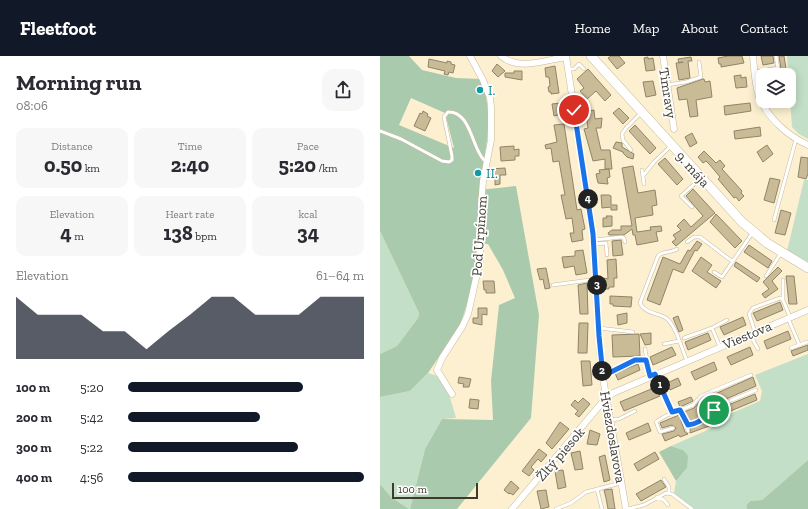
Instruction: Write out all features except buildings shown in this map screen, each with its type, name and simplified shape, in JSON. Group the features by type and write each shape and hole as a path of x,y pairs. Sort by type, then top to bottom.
{"main road":[{"name":"9. mája","path":"591,56 734,214 753,232 781,253 808,268"}],"street":[{"name":"Pod Urpínom","path":"452,394 437,370 442,358 462,327 473,295 480,260 483,181 492,132 491,102 484,80 470,56"},
{"path":"501,56 511,62 520,64 566,57"},
{"name":"Timravy","path":"662,56 674,129"},
{"path":"753,56 760,98 771,116 796,139 808,145"},
{"name":"Hviezdoslavova","path":"566,57 594,242 597,279 598,328 603,376 621,483 627,509"},
{"name":"Viestova","path":"606,398 613,393 653,375 808,310"},
{"name":"Žltý piesok","path":"512,509 606,398"}],"lane":[{"path":"776,56 778,68"},
{"path":"667,85 686,82 701,77 699,62"},
{"path":"568,69 574,68 579,64 584,69"},
{"path":"380,131 447,162 451,161 449,140 444,117 446,113 450,112 456,114 462,119 474,139 480,155 484,160 487,160"},
{"path":"631,150 623,140 622,134 642,112"},
{"path":"774,220 796,139"},
{"path":"643,176 654,162 672,145"},
{"path":"642,170 644,184"},
{"path":"692,208 681,196 702,178"},
{"path":"714,272 722,277 753,232"},
{"path":"594,242 622,237 624,238 625,242"},
{"path":"687,242 694,237 700,237 732,262"},
{"path":"594,242 606,243 607,255"},
{"path":"677,249 671,252 660,253 640,303 644,309 668,320 687,361"},
{"path":"766,276 781,253"},
{"path":"553,285 597,279"},
{"path":"783,280 783,300 799,344"},
{"path":"758,348 755,344 750,311 753,308 777,298 783,300"},
{"path":"684,338 712,328 727,320"},
{"path":"598,328 632,332"},
{"path":"712,328 720,347"},
{"path":"664,344 679,341"},
{"path":"791,348 807,342"},
{"path":"645,349 646,360 672,412"},
{"path":"603,376 635,360 646,360"},
{"path":"673,428 660,432 655,424 657,421 670,416 672,412 693,405 701,396 751,375"},
{"path":"686,423 690,425 704,419 710,412 718,407 756,390"},
{"path":"709,393 713,396 718,407"},
{"path":"680,410 688,431"},
{"path":"610,420 619,419 635,411"},
{"path":"664,478 670,487 669,493 692,509"},
{"path":"556,509 571,504 586,492 621,483"},
{"path":"597,489 602,509"},
{"name":"Hviezdoslavova","path":"627,509 644,505 657,497 669,493"},
{"path":"657,497 664,500 668,505"}],"green space":[{"path":"380,56 409,56 422,70 456,78 481,79 487,107 488,134 479,190 516,186 539,315 531,418 457,509 410,509 425,449 442,419 493,420 491,381 499,305 515,298 503,270 488,244 476,244 476,265 471,291 460,326 428,373 410,391 380,397 380,354 397,346 418,318 419,313 380,231","holes":["411,98 445,113 454,148 399,125"]},
{"path":"787,56 808,56 808,139 799,134 792,127 791,108 796,108 796,68 788,68"},
{"path":"804,180 808,180 808,262 787,251"},
{"path":"380,231 419,313 418,318 397,346 380,354"},
{"path":"808,354 808,460 762,500 750,501 746,506 747,509 694,509 674,493 676,481 687,468 683,450 671,446 710,429 725,416 760,401 762,391 755,375"},
{"path":"428,373 438,376 449,394 456,418 442,419 425,449 409,509 391,497 380,484 380,397 410,391"},
{"path":"671,446 683,450 688,456 687,468 676,481 659,452"},
{"path":"808,460 808,509 747,509 746,506 750,501 762,500"},
{"path":"380,484 391,497 409,509 380,509"}],"place":[{"name":"I.","path":"480,90"},
{"name":"II.","path":"478,173"}],"route":[{"path":"574,110 593,234 597,279 601,367 603,376 635,360 646,360 650,376 655,374 672,412 680,410 688,425 704,419 714,410"}]}
